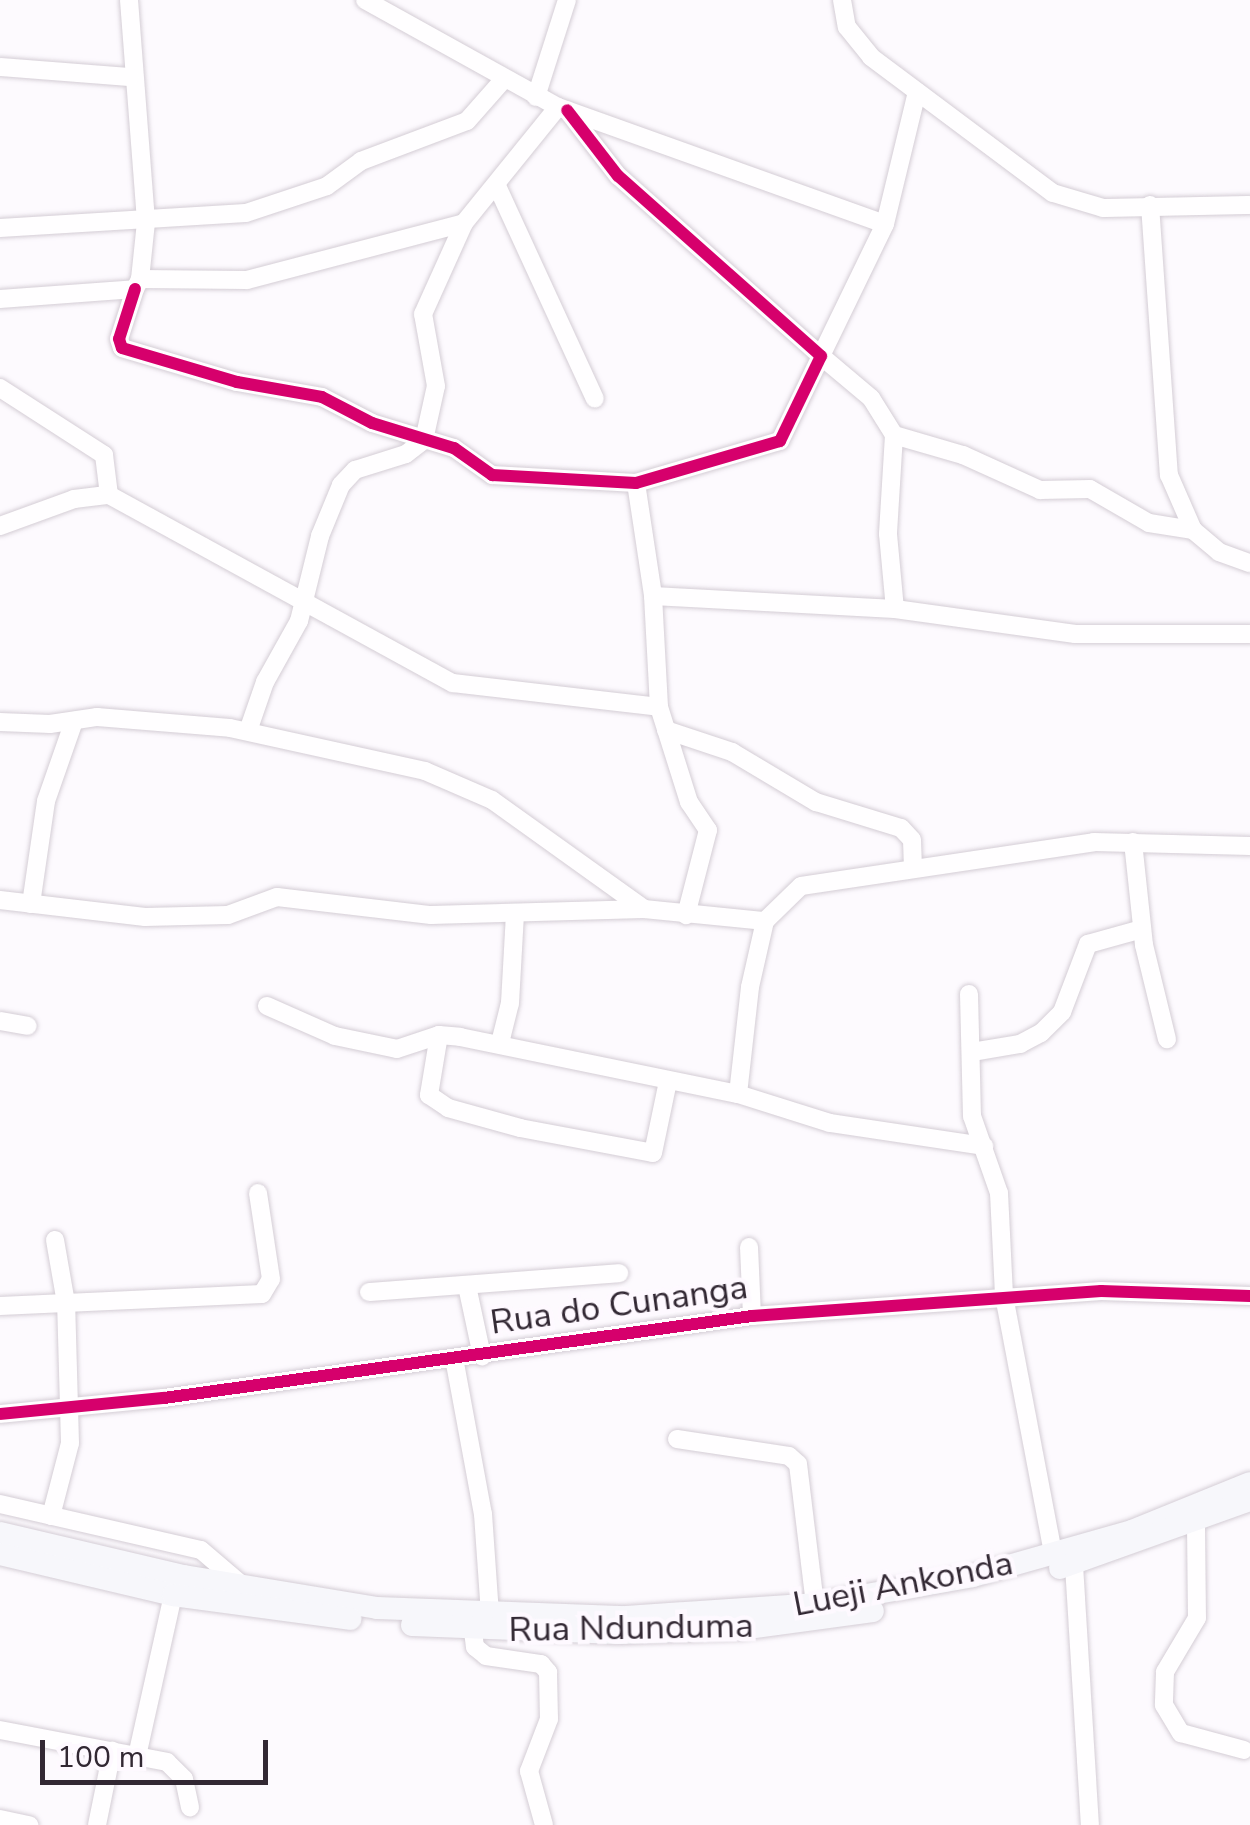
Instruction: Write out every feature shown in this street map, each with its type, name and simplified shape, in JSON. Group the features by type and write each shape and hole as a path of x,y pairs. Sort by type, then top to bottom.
{"main road":[{"name":"Lueji Ankonda","path":"0,1533 245,1587 482,1623 815,1604 1063,1560 1250,1483"},
{"name":"Rua Ndunduma","path":"0,1554 173,1595 482,1623 740,1629 924,1602 1196,1524 1250,1500"}],"street":[{"path":"130,0 130,77 146,222 138,284 118,339 122,348 238,382 322,397 424,440 454,448 492,475 636,483 780,442 885,224 917,92"},
{"path":"366,0 563,109 885,224"},
{"path":"536,97 566,0"},
{"path":"842,0 857,42 1053,193 1102,208 1250,206"},
{"path":"0,68 130,77"},
{"path":"0,228 246,213 327,186 361,160 467,121 504,79"},
{"path":"248,731 304,602 340,485 355,470 406,454 424,440 436,386 423,314 464,223 563,109"},
{"path":"563,109 628,186 871,398 894,435 888,534 895,610"},
{"path":"497,186 595,399"},
{"path":"1150,206 1169,474 1193,530 1220,552 1250,563"},
{"path":"0,300 138,284 247,280 464,223"},
{"path":"0,388 104,454 108,495"},
{"path":"894,435 962,456 1040,490 1090,488 1149,524 1193,530"},
{"path":"636,483 654,596 659,707 689,802 708,830 686,915"},
{"path":"0,526 74,499 108,495 453,683 659,707"},
{"path":"654,596 895,610 1075,634 1250,634"},
{"path":"0,722 97,717 248,731 470,788 644,909"},
{"path":"31,904 46,801 74,721"},
{"path":"666,730 732,752 816,802 901,828 912,840 913,868"},
{"path":"738,1094 750,987 765,921 789,894 822,878 1094,842 1250,846"},
{"path":"1132,842 1142,929 1167,1039"},
{"path":"0,900 112,916 228,916 277,897 392,913 644,909 765,921"},
{"path":"500,1043 510,1003 515,914"},
{"path":"972,1052 1020,1044 1041,1033 1062,1012 1088,944 1142,929"},
{"path":"969,994 972,1116 1002,1214 1004,1296 1063,1560 1090,1825"},
{"path":"267,1006 335,1036 398,1049 439,1035 500,1043 738,1094 830,1123 984,1146"},
{"path":"0,1020 28,1026"},
{"path":"439,1035 430,1095 448,1108 520,1128 653,1152 668,1081"},
{"path":"0,1306 262,1294 271,1279 258,1193"},
{"path":"51,1516 70,1443 66,1303 55,1240"},
{"path":"748,1247 752,1316"},
{"path":"369,1292 619,1273"},
{"path":"467,1286 482,1356"},
{"name":"Rua do Cunanga","path":"0,1414 482,1356 577,1336 752,1316 1102,1291 1250,1296"},
{"path":"454,1358 483,1514 482,1623 476,1648 486,1656 541,1664 548,1672 554,1696 529,1784 544,1825"},
{"path":"677,1439 789,1456 798,1464 815,1604"},
{"path":"0,1504 201,1550 245,1587"},
{"path":"1196,1524 1200,1598 1197,1618 1164,1672 1164,1705 1181,1733 1244,1750"},
{"path":"138,1756 173,1595"},
{"path":"0,1730 138,1756 180,1771 190,1807"},
{"path":"97,1825 112,1751"},
{"path":"0,1819 29,1825"}],"cycle path":[{"path":"135,289 119,339 122,348 237,382 322,397 372,423 454,448 492,475 636,483 780,441 821,356 618,176 567,110"},
{"path":"0,1414 164,1398 752,1316 1101,1291 1250,1296"}]}
